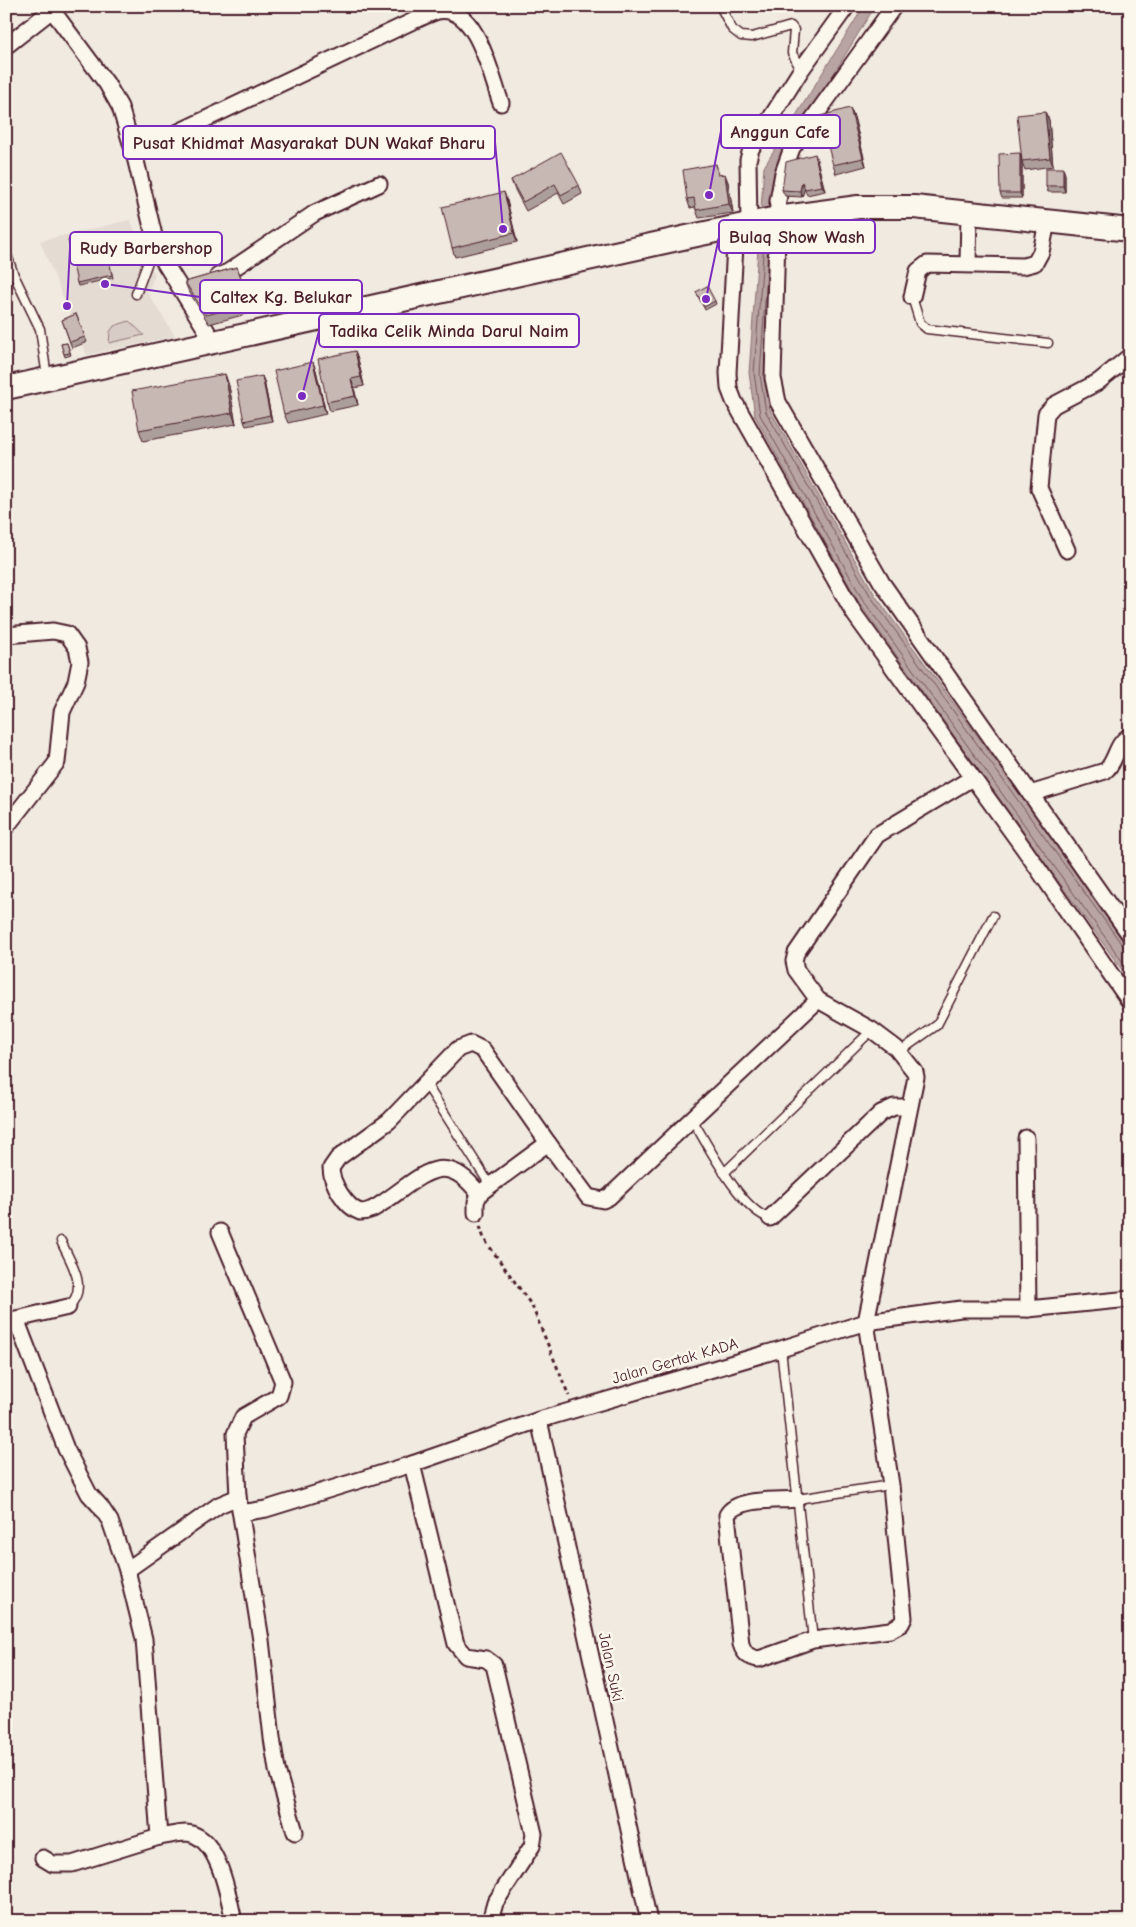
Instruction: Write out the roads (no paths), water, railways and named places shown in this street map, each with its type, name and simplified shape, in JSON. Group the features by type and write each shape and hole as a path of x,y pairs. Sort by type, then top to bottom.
{"main road":[{"path":"6,388 777,218 858,207 914,207 1130,230"}],"street":[{"path":"847,6 801,70 751,150 748,160 728,372 729,388 734,401 855,615 1130,1002"},
{"path":"894,6 792,148 782,173 777,218 773,378 778,402 882,583 1128,930"},
{"path":"6,46 54,8 107,84 120,107 134,153 158,252 213,341"},
{"path":"134,153 413,21 439,11 452,12 470,24 476,35 501,103"},
{"path":"177,283 225,274 315,213 379,184"},
{"path":"968,264 969,212"},
{"path":"912,297 916,276 922,266 933,263 1029,266 1038,258 1047,222"},
{"path":"1067,550 1039,488 1046,414 1054,405 1095,384 1130,356"},
{"path":"6,635 53,631 67,634 77,648 80,662 76,682 62,712 57,762 6,827"},
{"path":"1030,794 1105,771 1110,766 1121,742 1130,736"},
{"path":"797,1499 742,1503 730,1510 728,1515 741,1644 747,1655 759,1659 813,1640 890,1630 901,1624 904,1611 891,1485 866,1322 916,1077 915,1072 899,1052 872,1030 818,1000 796,970 794,957 875,837 972,778"},
{"path":"485,1190 450,1170 434,1168 372,1210 360,1212 349,1205 333,1180 331,1168 338,1158 389,1121 458,1049 464,1045 478,1046 483,1050 588,1198 602,1200 609,1197 818,1000"},
{"path":"770,1218 881,1113 894,1107 909,1107"},
{"path":"1026,1138 1028,1309"},
{"path":"476,1213 476,1202 485,1190 548,1143"},
{"path":"220,1232 284,1382 284,1387 279,1396 249,1412 239,1423 236,1434 238,1497 262,1640 276,1762 295,1832"},
{"name":"Jalan Gertak KADA","path":"241,1513 266,1509 412,1464 574,1409 782,1349 866,1322 961,1309 1028,1309 1130,1299"},
{"path":"68,1307 11,1320 66,1449 89,1494 110,1521 127,1570 144,1639 158,1837"},
{"name":"Jalan Suki","path":"540,1420 649,1921"},
{"path":"412,1464 456,1644 466,1656 486,1659 494,1665 534,1834 532,1846 494,1903 490,1921"},
{"path":"127,1570 219,1505 238,1497"},
{"path":"43,1858 53,1864 72,1864 158,1837 185,1833 197,1836 219,1864 234,1921"}],"lane":[{"path":"720,6 732,29 740,36 752,37 790,26 794,30 795,35 792,53 801,70"},
{"path":"6,252 14,274 40,329 47,379"},
{"path":"136,294 149,259 158,252"},
{"path":"912,297 920,323 927,329 1048,343"},
{"path":"899,1052 936,1025 993,916"},
{"path":"724,1173 872,1030"},
{"path":"426,1084 485,1190"},
{"path":"692,1119 724,1173 760,1216 770,1218"},
{"path":"61,1241 79,1287 76,1300 68,1307"},
{"path":"782,1349 813,1640"},
{"path":"797,1499 891,1485"}],"water":[{"path":"864,6 875,6 779,164 765,375 770,410 875,595 1130,946 1130,981 859,603 755,416 749,373 764,167"}],"place":[{"name":"Anggun Cafe","path":"709,195"},
{"name":"Pusat Khidmat Masyarakat DUN Wakaf Bharu","path":"503,229"},
{"name":"Caltex Kg. Belukar","path":"105,284"},
{"name":"Bulaq Show Wash","path":"706,299"},
{"name":"Rudy Barbershop","path":"67,306"},
{"name":"Tadika Celik Minda Darul Naim","path":"302,396"}]}
